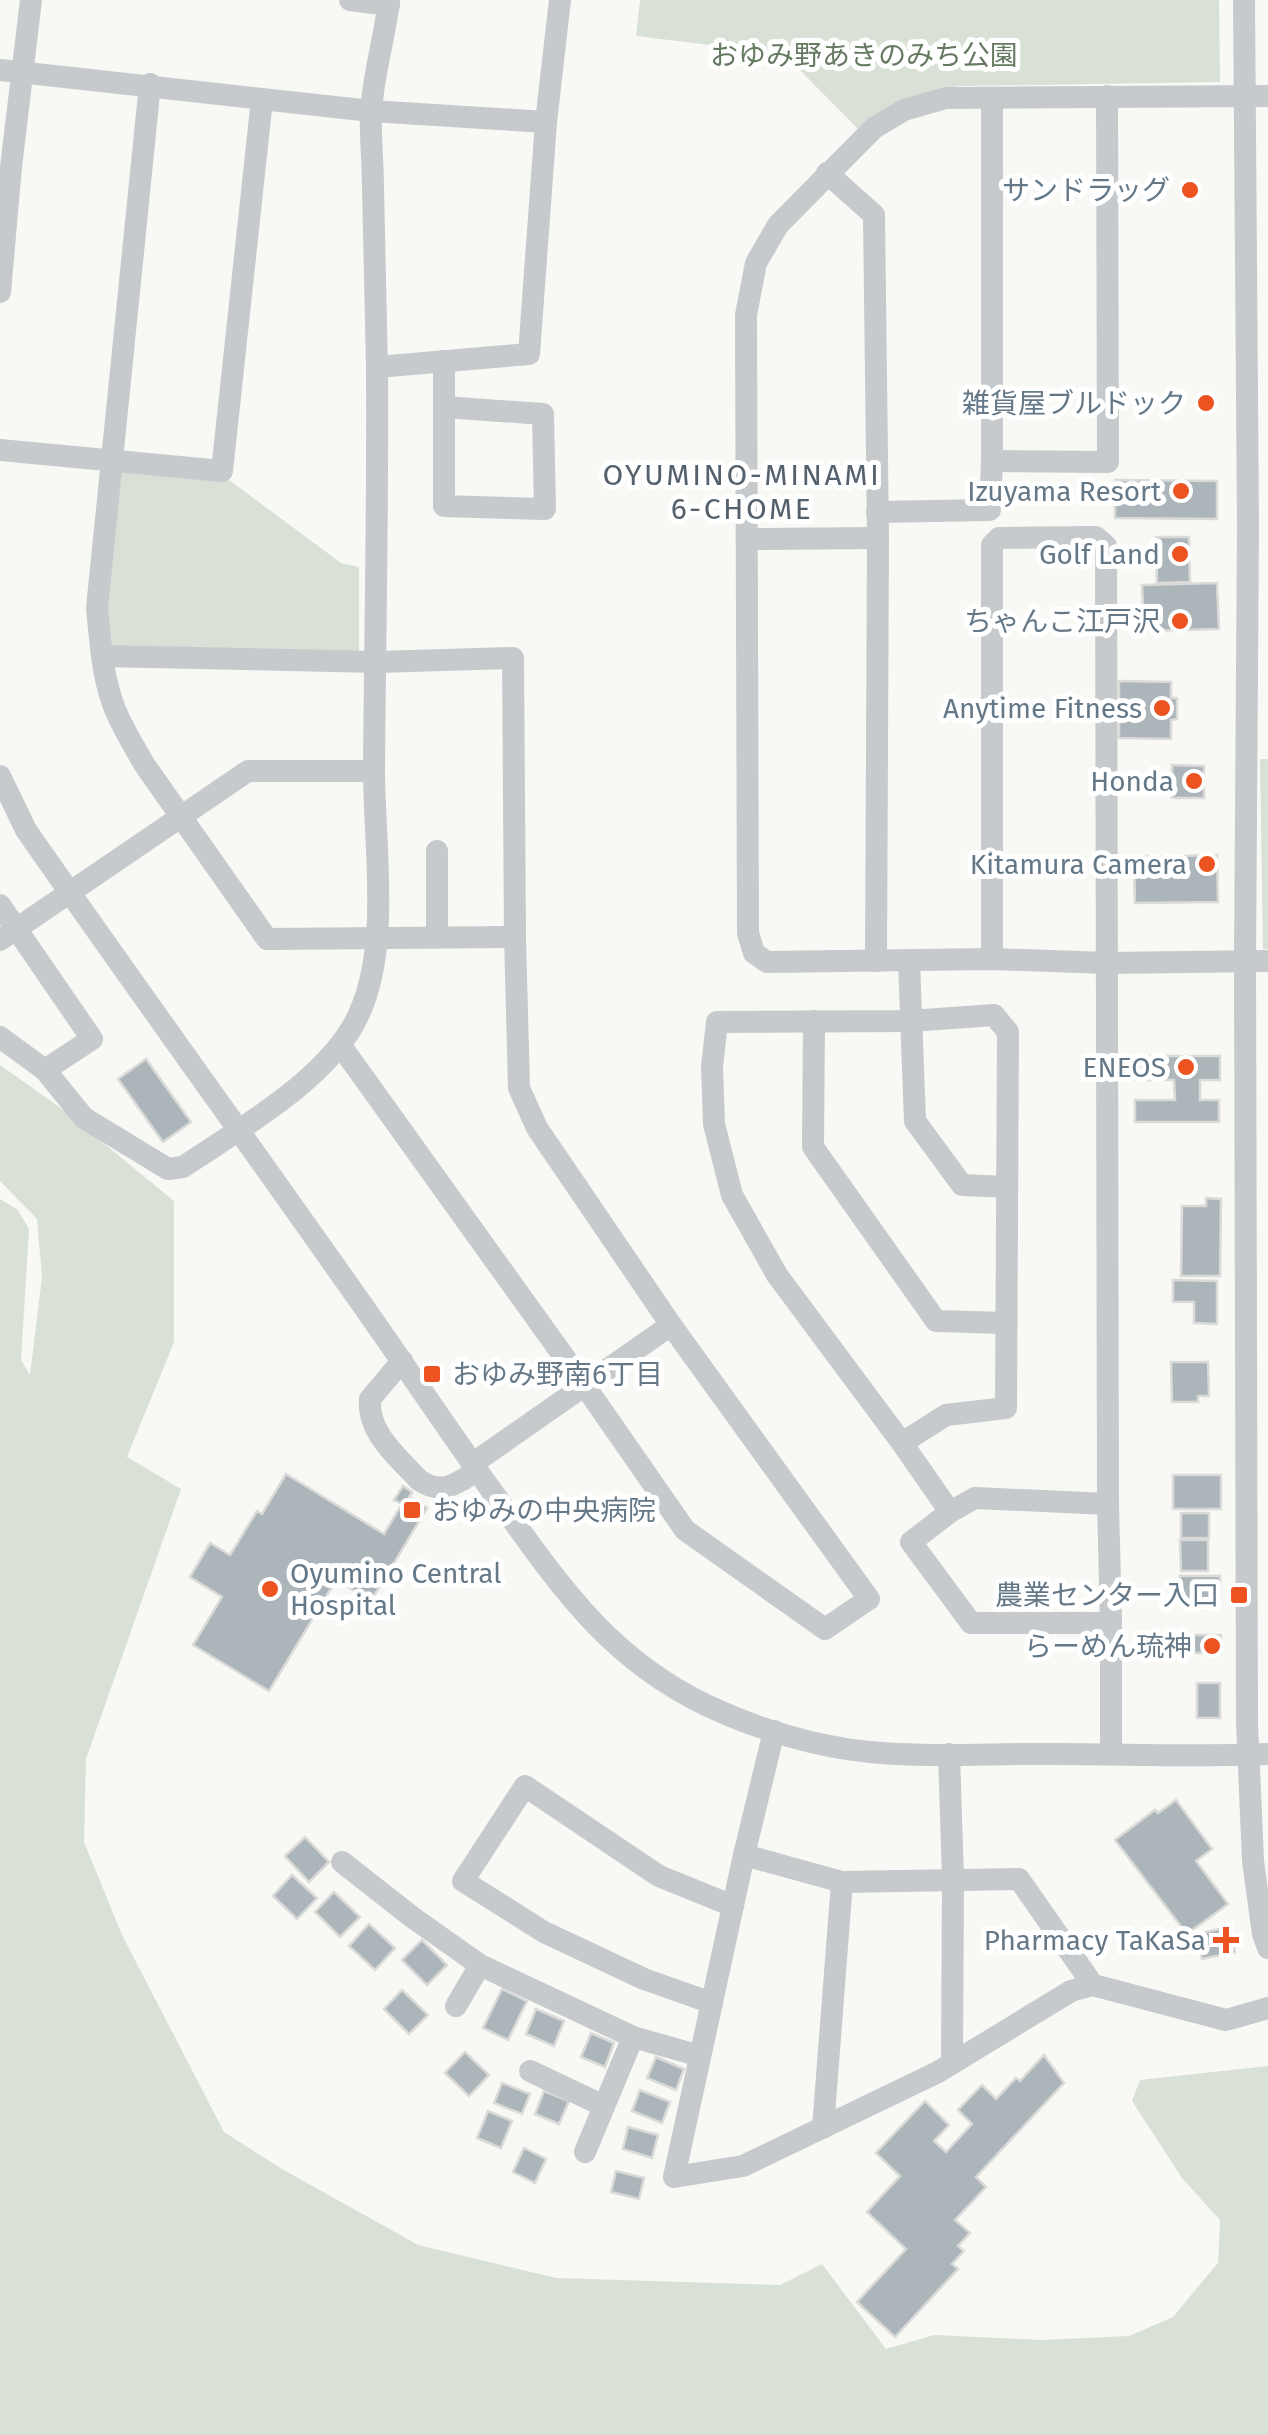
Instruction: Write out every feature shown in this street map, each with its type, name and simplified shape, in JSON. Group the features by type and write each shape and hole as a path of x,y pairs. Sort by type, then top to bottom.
{"street":[{"path":"0,292 12,71 31,0"},
{"path":"0,1037 45,1070 84,1118 168,1168 183,1167 320,1069 341,1046 367,997 377,937 377,367 371,111 389,3 350,0"},
{"path":"377,367 529,354 546,122 560,0"},
{"path":"1244,0 1257,96 1248,526 1257,961 1258,1754 1253,1861 1268,1948"},
{"path":"12,71 371,111 546,122"},
{"path":"150,84 97,608 111,700 128,736 268,939 515,937"},
{"path":"992,462 1108,462 1107,96"},
{"path":"1257,96 946,98 904,110 874,128 778,225 756,263 746,315 748,933 754,953 767,962 1257,961"},
{"path":"877,512 990,510 992,98"},
{"path":"0,450 222,471 262,99"},
{"path":"828,173 874,215 878,538 876,961"},
{"path":"444,361 444,407 444,506 545,509 543,414 444,407"},
{"path":"992,959 992,545 999,538 1096,537 1106,546 1110,1754"},
{"path":"748,539 878,538"},
{"path":"102,656 377,662 513,658 519,1088 537,1128 671,1325 868,1599 826,1628 685,1530 341,1046"},
{"path":"8,935 248,771 374,771"},
{"path":"0,776 26,830 475,1468 563,1590 596,1628 631,1658 707,1705 774,1731 870,1752 1258,1754"},
{"path":"437,937 438,852"},
{"path":"0,905 8,935 92,1039 45,1070"},
{"path":"910,961 915,1121 962,1185 1007,1187"},
{"path":"902,1443 946,1415 1006,1408 1008,1032 994,1016 910,1021 716,1022 712,1067 714,1124 732,1196 776,1275 950,1512"},
{"path":"814,1021 814,1147 936,1320 1005,1323"},
{"path":"402,1361 370,1399 370,1416 375,1430 418,1480 443,1490 671,1325"},
{"path":"1108,1504 976,1498 911,1542 971,1623 1111,1622"},
{"path":"774,1731 674,2177 743,2166 938,2072 1071,1991 1094,1986 1226,2020 1268,2008"},
{"path":"949,1754 952,2062"},
{"path":"712,2003 644,1979 544,1932 463,1881 526,1786 658,1876 733,1906"},
{"path":"744,1856 842,1882 1019,1879 1094,1986"},
{"path":"342,1862 480,1965 634,2037 700,2056"},
{"path":"823,2128 842,1882"},
{"path":"456,2006 480,1965"},
{"path":"585,2152 634,2037"},
{"path":"530,2070 604,2106"}],"green space":[{"name":"おゆみ野あきのみち公園","path":"640,0 1219,0 1220,82 959,86 905,100 858,129 784,54 636,36"},
{"path":"117,467 229,480 341,563 359,567 359,651 109,651 103,602"},
{"path":"1260,759 1268,759 1268,949 1263,949"},
{"path":"0,1065 58,1106 174,1201 174,1342 127,1457 181,1489 86,1759 84,1842 122,1935 224,2132 418,2245 556,2278 780,2285 822,2264 886,2349 934,2335 1042,2340 1129,2336 1173,2317 1218,2263 1220,2220 1182,2178 1132,2101 1140,2080 1268,2066 1268,2435 0,2435 0,1199 18,1210 29,1229 21,1360 30,1375 42,1277 37,1219 0,1181"}],"building":[{"path":"1115,480 1217,481 1217,519 1115,518"},
{"path":"1156,537 1189,537 1190,582 1157,583"},
{"path":"1217,583 1219,629 1144,631 1142,585"},
{"path":"1119,681 1171,682 1171,698 1177,698 1177,719 1171,720 1171,739 1119,738"},
{"path":"1172,765 1204,766 1204,798 1172,798"},
{"path":"1217,855 1218,902 1135,903 1134,857"},
{"path":"1130,1056 1220,1056 1220,1080 1200,1080 1200,1100 1219,1100 1219,1122 1135,1122 1135,1100 1175,1100 1174,1080 1130,1080"},
{"path":"146,1059 191,1122 163,1142 118,1079"},
{"path":"1206,1198 1221,1199 1220,1276 1181,1276 1182,1206 1206,1206"},
{"path":"1173,1280 1217,1281 1217,1324 1194,1323 1194,1302 1173,1302"},
{"path":"1171,1362 1208,1362 1209,1396 1198,1396 1198,1402 1172,1402"},
{"name":"Oyumino Central Hospital","path":"286,1474 384,1534 402,1504 394,1500 403,1486 412,1492 409,1497 427,1508 371,1601 336,1580 269,1691 193,1645 222,1597 190,1577 210,1543 230,1555 257,1511 262,1514"},
{"path":"1173,1475 1221,1475 1221,1509 1173,1509"},
{"path":"1181,1513 1209,1513 1209,1538 1181,1538"},
{"path":"1180,1540 1208,1540 1208,1571 1181,1571"},
{"path":"1180,1576 1220,1576 1220,1599 1180,1599"},
{"path":"1187,1635 1221,1635 1221,1653 1187,1653"},
{"path":"1197,1683 1220,1683 1220,1718 1197,1718"},
{"path":"1176,1800 1212,1849 1196,1861 1228,1904 1187,1934 1115,1840 1155,1810 1158,1813"},
{"path":"305,1837 329,1862 309,1882 285,1856"},
{"path":"292,1875 317,1898 297,1919 273,1896"},
{"path":"334,1892 360,1917 340,1937 315,1912"},
{"path":"369,1924 395,1948 375,1970 349,1946"},
{"path":"1229,1927 1235,1952 1202,1959 1197,1934"},
{"path":"422,1940 447,1965 427,1985 402,1960"},
{"path":"502,1989 527,2001 508,2040 483,2028"},
{"path":"402,1990 428,2015 409,2034 384,2009"},
{"path":"536,2009 564,2021 554,2046 526,2034"},
{"path":"591,2033 614,2043 605,2067 581,2057"},
{"path":"465,2052 489,2075 469,2096 445,2073"},
{"path":"1044,2055 1064,2083 976,2177 986,2187 955,2220 970,2233 958,2246 964,2251 952,2264 958,2269 895,2337 857,2302 906,2249 867,2212 900,2176 876,2153 925,2101 949,2125 934,2141 946,2152 972,2124 958,2110 982,2085 996,2099"},
{"path":"656,2057 684,2069 676,2090 647,2078"},
{"path":"502,2083 530,2094 522,2114 494,2103"},
{"path":"640,2090 670,2102 662,2123 632,2111"},
{"path":"544,2091 569,2101 559,2124 535,2114"},
{"path":"488,2111 512,2121 501,2148 477,2138"},
{"path":"628,2127 658,2135 652,2158 623,2149"},
{"path":"524,2148 546,2159 535,2183 513,2172"},
{"path":"616,2171 644,2178 639,2199 611,2192"}],"place":[{"name":"サンドラッグ","path":"1190,190"},
{"name":"雑貨屋ブルドック","path":"1206,403"},
{"name":"Izuyama Resort","path":"1181,491"},
{"name":"Golf Land","path":"1180,554"},
{"name":"ちゃんこ江戸沢","path":"1180,621"},
{"name":"Anytime Fitness","path":"1162,708"},
{"name":"Honda","path":"1194,781"},
{"name":"Kitamura Camera","path":"1207,864"},
{"name":"ENEOS","path":"1186,1067"},
{"name":"おゆみ野南6丁目","path":"432,1374"},
{"name":"おゆみの中央病院","path":"412,1510"},
{"name":"Oyumino Central Hospital","path":"270,1589"},
{"name":"農業センター入口","path":"1239,1595"},
{"name":"らーめん琉神","path":"1212,1646"},
{"name":"Pharmacy TaKaSa","path":"1226,1940"}],"district":[{"name":"OYUMINO-MINAMI 6-CHOME","path":"742,492"}]}
